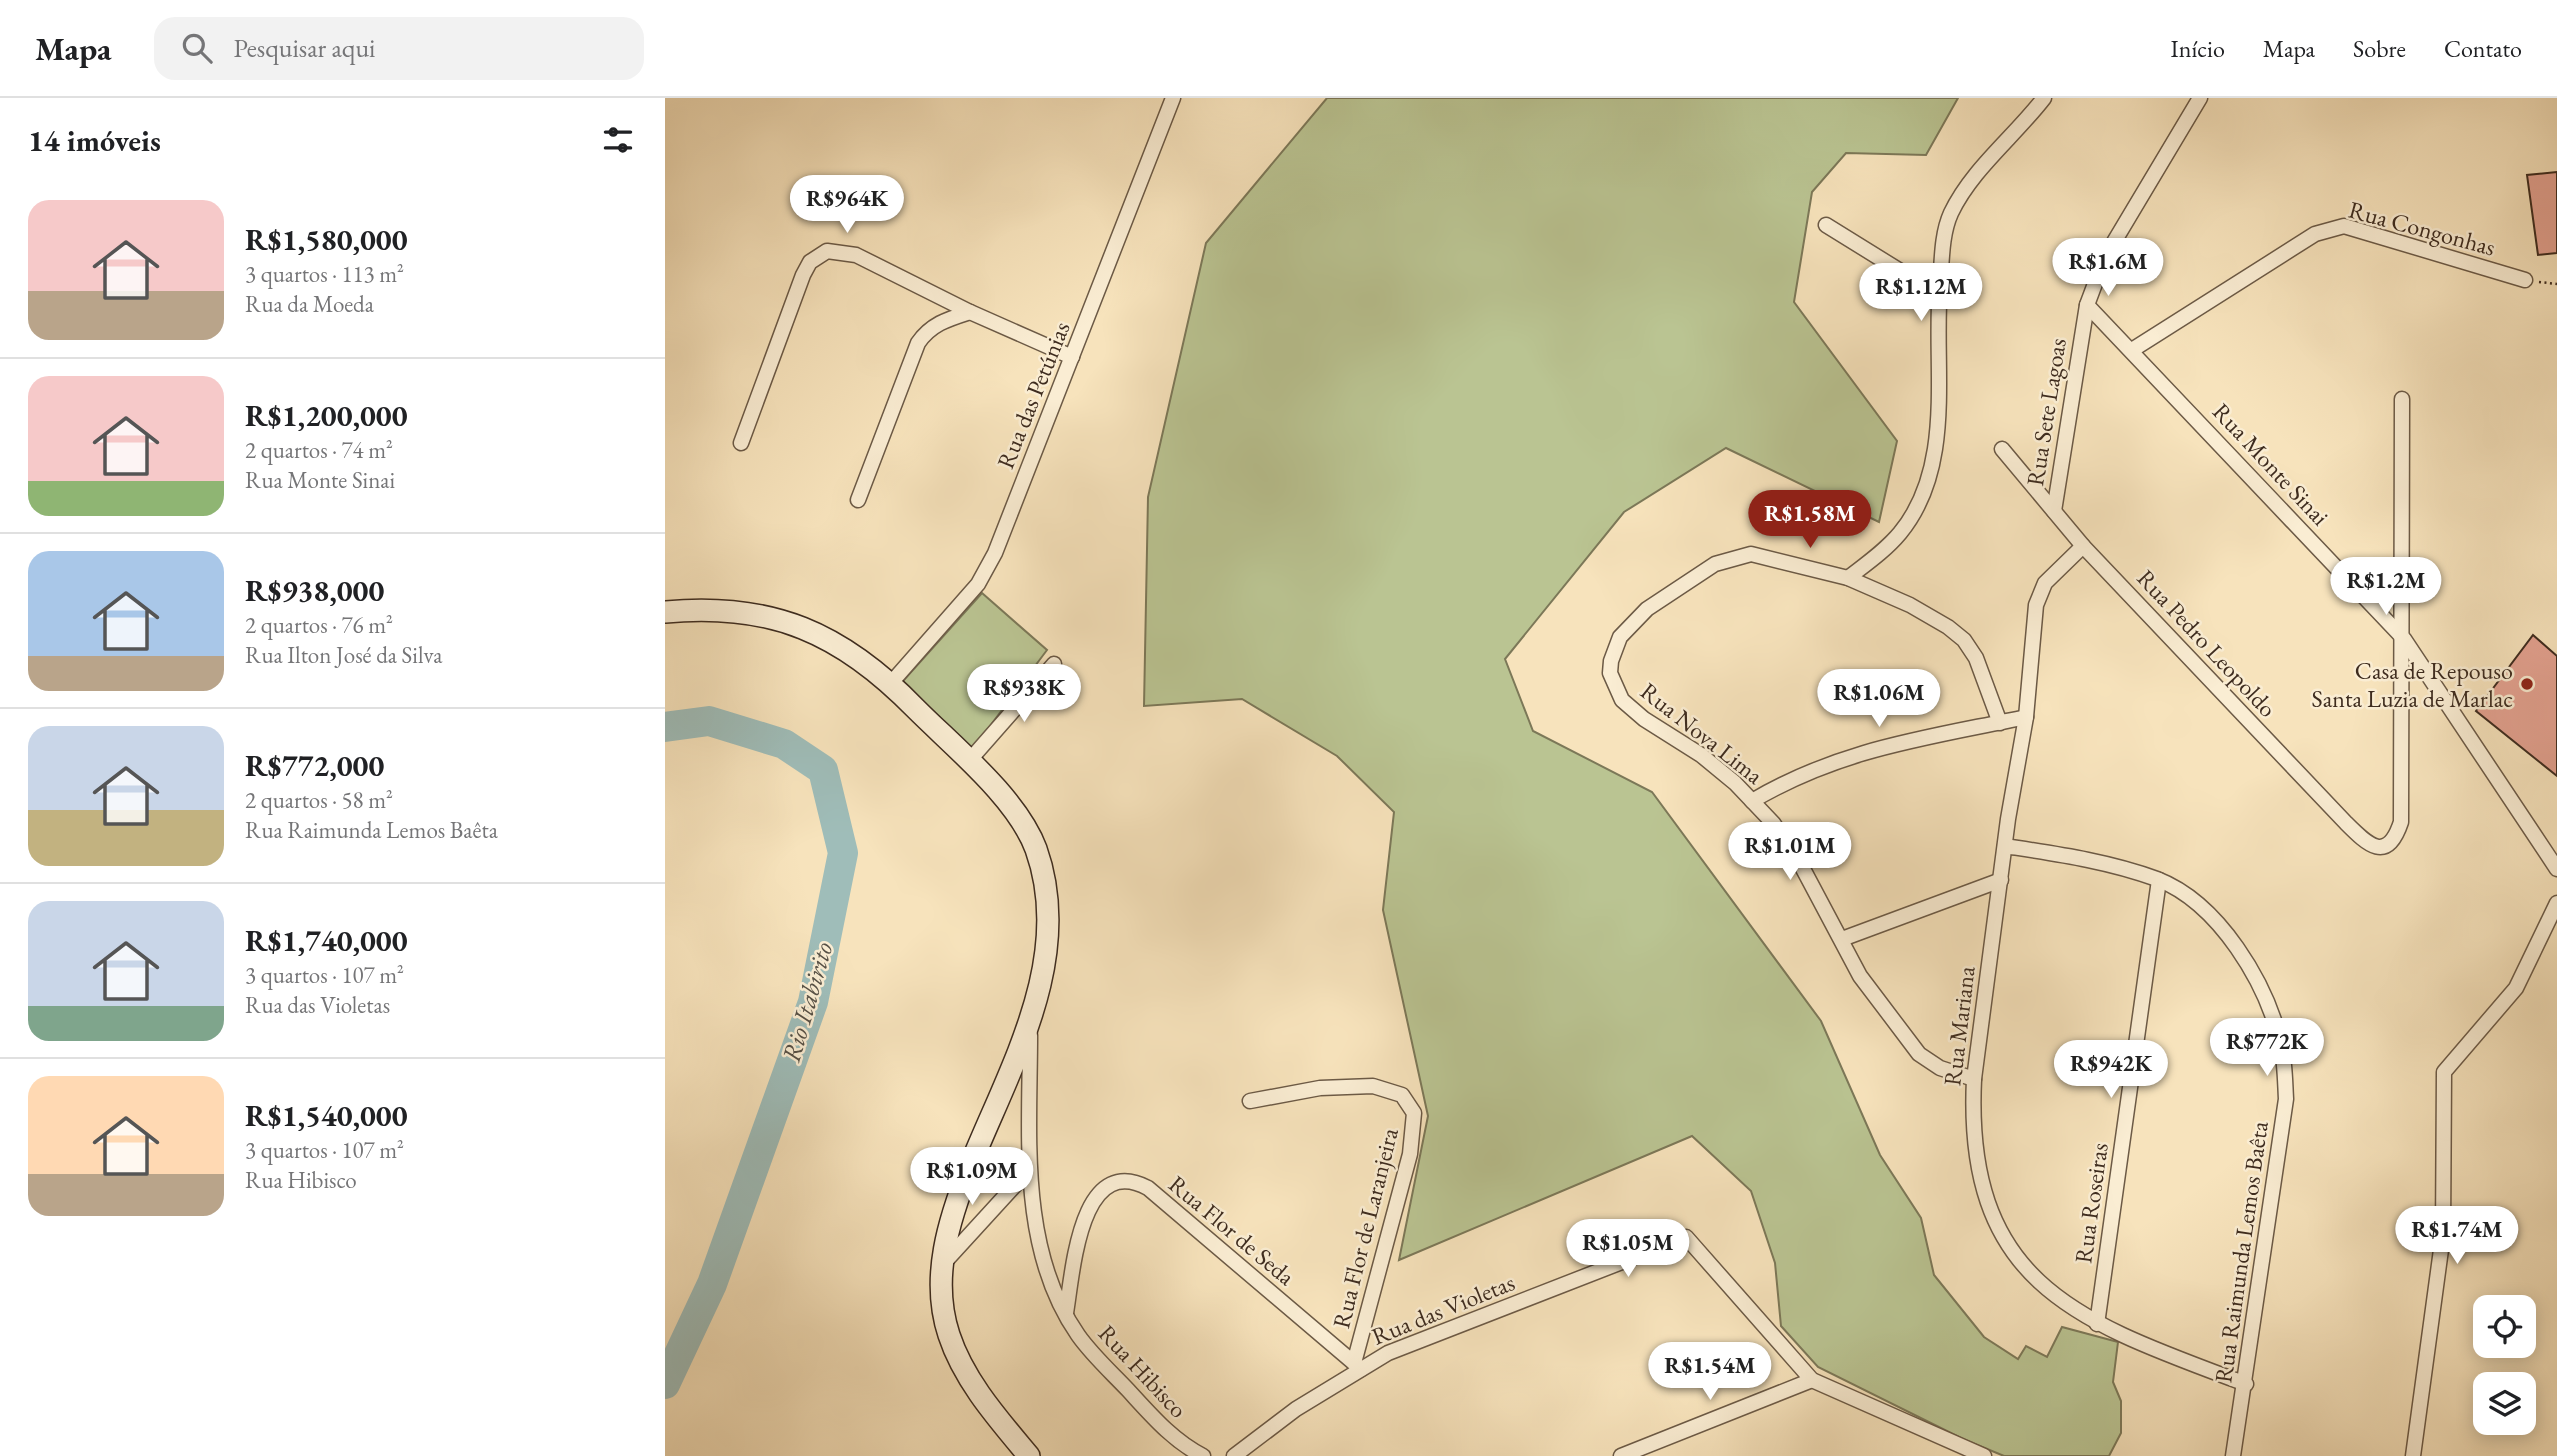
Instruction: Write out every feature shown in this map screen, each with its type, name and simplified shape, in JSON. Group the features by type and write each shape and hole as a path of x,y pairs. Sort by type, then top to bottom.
{"street":[{"name":"Rua das Petúnias","path":"891,682 978,584 995,553 1173,98"},
{"path":"2000,723 1976,658 1964,640 1910,605 1848,578 1901,532 1918,502 1929,472 1938,412 1939,295 1944,243 1950,215 1971,181 2044,98"},
{"name":"Rua Sete Lagoas","path":"2054,511 2087,305 2105,257 2200,98"},
{"path":"1826,225 1939,295"},
{"name":"Rua Congonhas","path":"2132,350 2315,234 2335,226 2344,226 2525,280"},
{"path":"741,443 803,275 818,255 837,251 856,255 970,312 1072,357"},
{"name":"Rua Monte Sinai","path":"2087,305 2404,639 2557,869"},
{"path":"858,500 918,343 927,331 942,321 970,312"},
{"path":"2402,399 2404,639"},
{"name":"Rua Pedro Leopoldo","path":"2001,449 2083,545 2346,823 2371,846 2381,848 2391,842 2401,821 2404,639"},
{"name":"Rua Mariana","path":"2083,545 2039,593 2026,717 2005,846 1974,1079 1972,1121 1981,1185 1999,1228 2032,1277 2063,1303 2097,1324 2146,1347 2246,1384"},
{"name":"Rua Nova Lima","path":"1848,578 1751,554 1715,564 1688,579 1629,625 1614,650 1611,673 1622,700 1644,719 1701,755 1773,822 1801,865 1860,976 1919,1054 1940,1068 1974,1079"},
{"path":"665,612 727,610 777,619 821,635 868,663 891,682 1016,813 1035,847 1044,880 1048,912 1047,959 1030,1016 958,1195 941,1266 942,1308 949,1335 961,1363 992,1411 1029,1456"},
{"path":"968,762 1054,664"},
{"path":"1752,801 1850,755 1903,741 2026,717"},
{"name":"Rua Raimunda Lemos Baêta","path":"2005,846 2099,860 2159,880 2185,896 2236,946 2259,983 2282,1048 2286,1099 2234,1456"},
{"path":"1842,939 2001,880"},
{"name":"Rua Roseiras","path":"2097,1324 2159,880"},
{"path":"2413,1456 2443,1236 2444,1072 2516,988 2557,903"},
{"name":"Rua Hibisco","path":"1030,1016 1028,1171 1038,1234 1052,1284 1066,1313 1091,1352 1182,1446 1203,1456"},
{"name":"Rua Flor de Laranjeira","path":"1250,1101 1320,1088 1373,1086 1402,1095 1414,1113 1411,1154 1357,1366"},
{"path":"941,1266 1028,1171"},
{"name":"Rua Flor de Seda","path":"1066,1313 1078,1244 1093,1200 1107,1185 1129,1181 1148,1188 1357,1366"},
{"name":"Rua das Violetas","path":"1234,1456 1357,1366 1686,1237 1812,1380 1984,1456"},
{"path":"1621,1456 1812,1380"}],"green space":[{"path":"1327,98 1958,98 1926,155 1846,153 1812,192 1794,302 1897,441 1879,522 1726,448 1624,512 1505,659 1533,731 1652,792 1821,1021 1880,1155 1921,1218 1934,1275 1984,1337 2018,1359 2026,1346 2047,1357 2062,1327 2118,1342 2113,1382 2121,1401 2121,1433 2109,1456 2004,1456 1963,1439 1818,1367 1781,1326 1775,1263 1751,1191 1692,1136 1399,1260 1428,1116 1383,910 1394,812 1337,756 1242,699 1144,706 1148,497 1206,243"},
{"path":"982,593 1047,650 972,750 903,681"}],"building":[{"path":"2557,172 2557,253 2538,255 2527,175"},
{"name":"Casa de Repouso Santa Luzia de Marlac","path":"2533,635 2557,656 2557,776 2476,711"}],"waterway":[{"name":"Rio Itabirito","path":"665,727 709,721 784,744 823,770 843,853 813,1002 712,1284 665,1384"}],"place":[{"name":"Casa de Repouso Santa Luzia de Marlac","path":"2527,684"}]}
